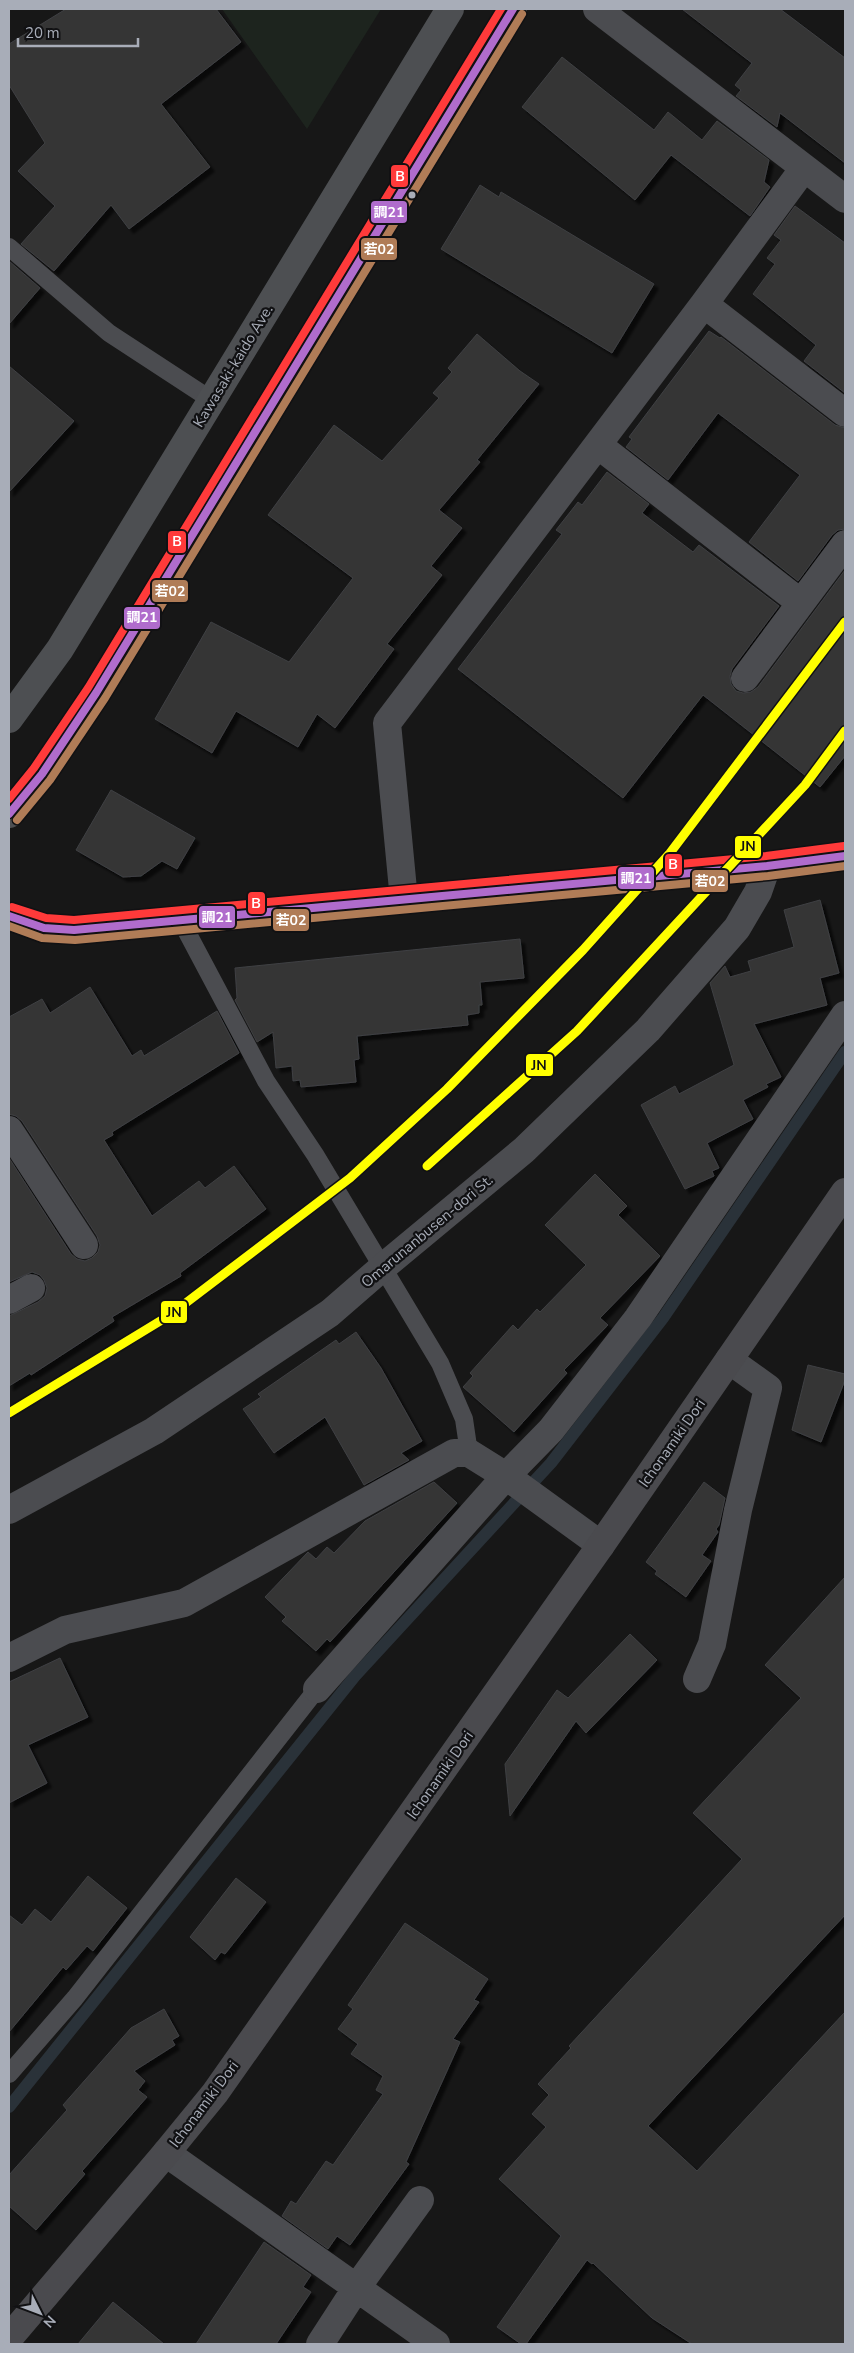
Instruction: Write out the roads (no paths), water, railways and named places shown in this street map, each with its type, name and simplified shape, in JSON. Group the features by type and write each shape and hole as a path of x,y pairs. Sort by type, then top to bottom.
{"main road":[{"name":"Kawasaki-kaido Ave.","path":"9,719 60,649 213,401 450,9"},
{"path":"9,814 42,774 96,693 513,9"}],"street":[{"path":"597,9 845,199"},
{"path":"404,900 387,723 704,304 804,168"},
{"path":"704,304 845,413"},
{"path":"598,444 802,603"},
{"path":"745,678 845,544"},
{"path":"9,916 44,928 74,930 766,866 845,856"},
{"name":"Omarunanbusen-dori St.","path":"9,1510 154,1431 330,1313 382,1267 524,1150 648,1030 737,928 758,892 766,866"},
{"path":"317,1689 509,1479 551,1430 638,1318 845,1015"},
{"path":"9,1130 84,1245"},
{"name":"Ichonamiki Dori","path":"9,2338 215,2093 602,1545 845,1192"},
{"path":"697,1679 712,1644 738,1510 768,1388 729,1360"},
{"path":"9,1658 65,1630 184,1603 454,1452 468,1453 509,1479 602,1545"},
{"path":"166,2153 436,2344"},
{"path":"320,2344 357,2287 420,2200"}],"lane":[{"path":"9,247 109,333 213,401"},
{"path":"180,919 266,1081 316,1156 440,1363 464,1420 468,1453"},
{"path":"9,2074 75,1998 317,1689"}],"waterway":[{"path":"9,2107 355,1676 551,1463 663,1318 845,1052"}]}
